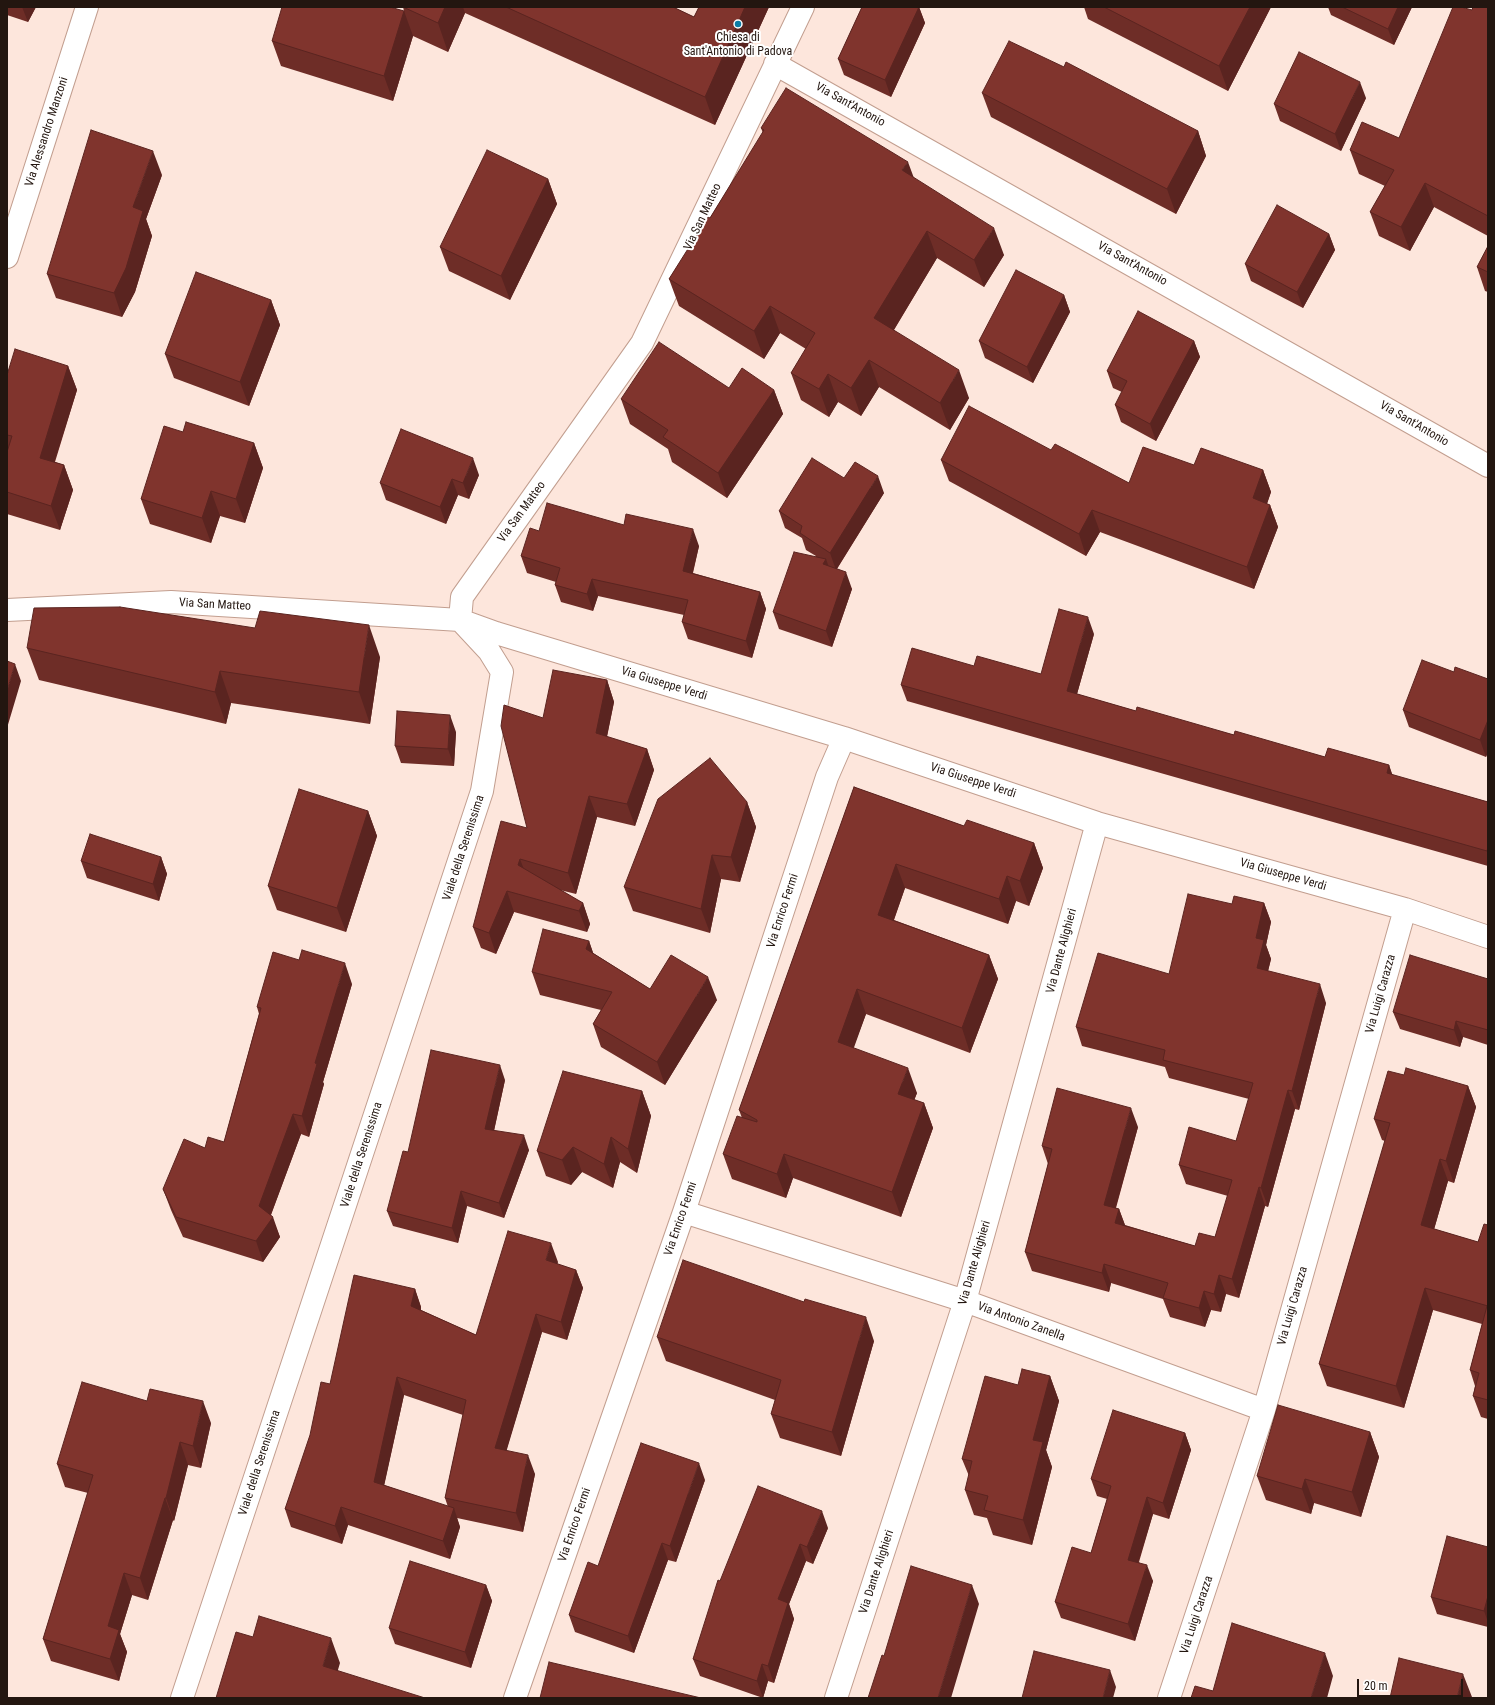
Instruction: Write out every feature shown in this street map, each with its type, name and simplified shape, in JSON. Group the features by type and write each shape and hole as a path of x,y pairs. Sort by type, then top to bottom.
{"street":[{"name":"Via Alessandro Manzoni","path":"7,257 87,7"},
{"name":"Via San Matteo","path":"7,610 171,602 460,620 462,597 642,344 803,7"},
{"name":"Via Sant'Antonio","path":"776,64 1488,466"},
{"name":"Via Giuseppe Verdi","path":"460,620 511,637 844,738 1097,823 1405,909 1488,936"},
{"name":"Viale della Serenissima","path":"182,1698 482,791 502,672 489,651 460,620"},
{"name":"Via Enrico Fermi","path":"515,1698 684,1212 827,777 844,738"},
{"name":"Via Dante Alighieri","path":"836,1698 965,1301 1097,823"},
{"name":"Via Luigi Carazza","path":"1169,1698 1264,1410 1405,909"},
{"name":"Via Antonio Zanella","path":"684,1212 965,1301 1264,1410"}],"building":[{"path":"282,7 390,7 404,11 384,76 272,41"},
{"path":"403,7 445,7 438,23"},
{"path":"506,7 673,7 694,17 699,7 745,7 705,97"},
{"path":"862,7 919,7 885,80 838,59"},
{"path":"1104,7 1250,7 1219,66"},
{"path":"1342,7 1398,7 1388,29"},
{"path":"1453,7 1461,7 1472,10 1473,7 1488,7 1488,216 1425,183 1401,227 1370,212 1394,170 1350,150 1362,122 1399,138"},
{"path":"1009,41 1064,67 1066,62 1198,131 1167,189 982,93"},
{"path":"1299,52 1360,82 1335,134 1274,104"},
{"path":"786,88 908,162 902,170 994,228 974,260 927,231 874,318 959,370 940,403 869,360 851,388 828,374 819,389 791,373 815,333 770,306 754,331 669,279 708,217 710,218 764,130 761,128"},
{"path":"91,130 153,151 133,207 143,211 126,268 114,293 47,274"},
{"path":"487,150 548,179 501,276 440,247"},
{"path":"1277,205 1329,234 1297,292 1245,264"},
{"path":"1488,246 1488,272 1477,267"},
{"path":"1016,270 1064,295 1027,367 979,341"},
{"path":"196,272 271,300 240,382 165,354"},
{"path":"1138,311 1194,341 1150,424 1115,405 1127,381 1107,371"},
{"path":"659,342 729,388 742,368 774,390 718,473 663,437 668,430 621,399"},
{"path":"15,349 68,366 40,458 64,465 51,506 7,492 7,452 12,436 7,435 7,375"},
{"path":"969,406 1051,450 1055,444 1129,483 1143,447 1194,465 1201,448 1263,470 1253,498 1270,505 1247,567 1092,510 1079,534 941,460"},
{"path":"186,422 254,443 236,499 211,491 202,518 141,499 164,426 183,432"},
{"path":"401,429 473,458 463,483 452,479 440,507 380,483"},
{"path":"812,458 844,478 855,462 878,476 830,553 800,533 802,526 779,511"},
{"path":"547,503 624,525 626,514 693,529 683,571 760,592 746,641 682,622 688,600 592,579 587,594 555,585 560,568 521,556 530,528 539,531"},
{"path":"794,552 826,559 823,564 846,572 826,631 773,612"},
{"path":"120,607 255,628 260,611 369,625 359,692 220,671 215,692 27,648 34,608"},
{"path":"1059,609 1088,617 1067,691 1136,711 1137,707 1234,735 1235,731 1325,757 1328,748 1389,765 1387,773 1488,802 1487,851 901,685 912,648 974,666 977,656 1041,674"},
{"path":"1422,660 1454,672 1455,667 1488,679 1488,720 1480,740 1403,710"},
{"path":"7,661 15,664 7,691"},
{"path":"553,670 607,680 596,733 647,749 627,804 589,796 568,873 520,859 518,865 583,903 579,911 507,891 489,933 473,927 501,821 527,828 501,726 504,705 543,718"},
{"path":"397,711 450,715 448,749 395,746"},
{"path":"710,758 747,802 731,857 712,855 701,909 624,887 658,799"},
{"path":"854,787 964,826 967,820 1034,843 1020,881 1007,876 999,899 896,864 878,915 989,955 962,1028 857,989 838,1042 908,1068 898,1094 924,1103 892,1192 784,1154 777,1174 723,1154 737,1116 757,1122 757,1120 739,1110"},
{"path":"299,789 368,811 337,908 268,886"},
{"path":"90,834 161,857 153,884 81,861"},
{"path":"1188,894 1232,904 1234,896 1264,903 1256,938 1264,940 1257,968 1320,984 1292,1091 1288,1090 1261,1188 1259,1187 1232,1279 1219,1275 1214,1294 1204,1291 1199,1308 1163,1298 1168,1283 1104,1264 1102,1273 1025,1252 1052,1149 1042,1146 1057,1088 1131,1108 1104,1205 1119,1209 1115,1223 1195,1246 1199,1233 1215,1237 1232,1180 1179,1165 1189,1127 1236,1141 1253,1083 1163,1060 1165,1050 1076,1027 1098,953 1169,974"},
{"path":"543,929 589,941 586,949 650,989 671,955 708,977 657,1062 593,1024 612,992 532,972"},
{"path":"302,950 345,963 315,1063 317,1064 302,1116 293,1114 259,1206 273,1217 256,1241 176,1217 163,1189 184,1139 205,1148 208,1137 224,1142 261,1008 257,1007 273,952 299,960"},
{"path":"1410,955 1488,979 1488,1030 1456,1021 1454,1030 1393,1012"},
{"path":"431,1050 500,1065 485,1129 524,1135 499,1203 461,1191 452,1228 387,1211 403,1151 408,1152"},
{"path":"1406,1068 1468,1086 1446,1161 1440,1159 1421,1225 1478,1242 1484,1224 1488,1225 1488,1306 1425,1288 1396,1386 1319,1364 1390,1123 1374,1119 1388,1071 1404,1075"},
{"path":"563,1071 642,1091 628,1149 611,1137 604,1164 573,1147 562,1160 537,1151"},
{"path":"508,1231 551,1243 546,1260 576,1270 561,1322 536,1314 495,1448 528,1455 516,1513 445,1498 466,1400 397,1377 374,1482 454,1508 443,1541 341,1507 335,1526 285,1509 310,1435 321,1382 330,1384 354,1275 415,1289 411,1306 476,1335"},
{"path":"683,1260 804,1302 805,1299 866,1317 832,1432 771,1414 781,1380 657,1337"},
{"path":"1487,1306 1488,1400 1473,1396 1479,1373 1470,1370"},
{"path":"1022,1369 1050,1376 1033,1440 1043,1442 1023,1520 984,1510 988,1496 965,1490 972,1461 962,1459 985,1376 1018,1385"},
{"path":"82,1382 147,1401 150,1389 203,1401 193,1446 180,1442 166,1498 140,1578 124,1573 108,1626 119,1630 110,1659 43,1639 93,1475 57,1464"},
{"path":"1278,1405 1370,1432 1352,1492 1305,1479 1302,1489 1257,1476"},
{"path":"1113,1410 1185,1433 1163,1503 1147,1497 1128,1560 1147,1565 1128,1624 1055,1602 1072,1547 1091,1553 1111,1486 1091,1479"},
{"path":"641,1443 699,1463 670,1546 662,1543 628,1636 569,1615 588,1562 598,1566"},
{"path":"758,1486 822,1511 807,1547 800,1544 778,1599 788,1603 768,1666 762,1664 757,1681 693,1659 718,1580 720,1581"},
{"path":"1447,1536 1488,1547 1488,1596 1484,1611 1431,1597"},
{"path":"410,1561 486,1585 465,1652 389,1628"},
{"path":"911,1566 972,1585 938,1698 868,1698 882,1655 884,1656"},
{"path":"259,1616 331,1638 323,1666 425,1698 216,1698 236,1632 253,1637"},
{"path":"1232,1623 1325,1653 1311,1698 1191,1698 1195,1686 1213,1691"},
{"path":"1034,1651 1110,1670 1103,1698 1022,1698"},
{"path":"1399,1658 1463,1674 1457,1698 1390,1698"},
{"path":"549,1662 701,1698 540,1698"}],"place":[{"name":"Chiesa di Sant'Antonio di Padova","path":"738,24"}]}
